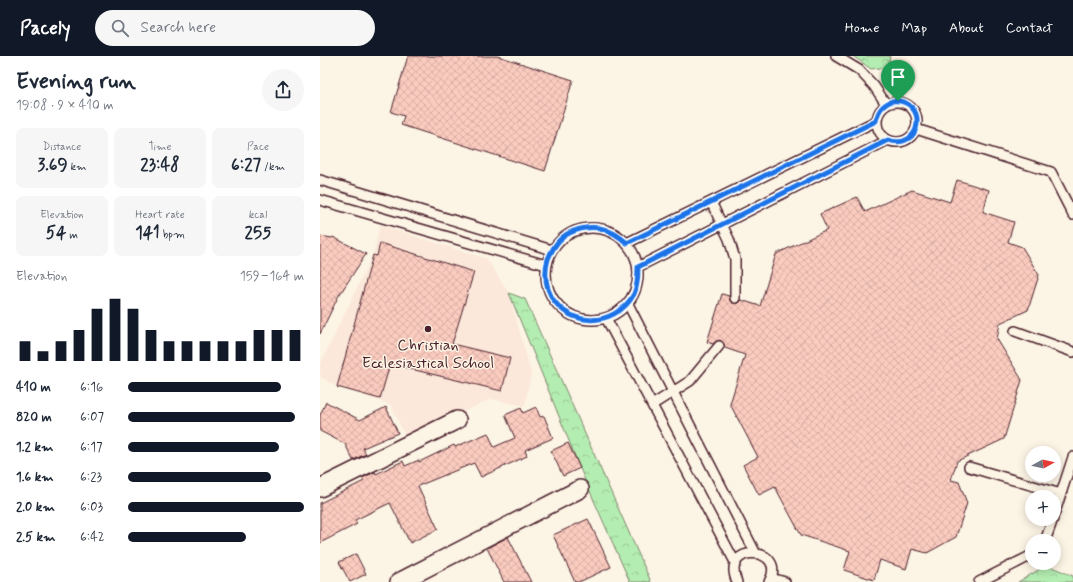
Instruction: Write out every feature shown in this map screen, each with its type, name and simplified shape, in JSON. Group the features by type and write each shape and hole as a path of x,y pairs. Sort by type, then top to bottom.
{"street":[{"path":"320,488 456,420"},
{"path":"399,582 580,489"}],"lane":[{"path":"836,56 859,70 874,86 886,104"},
{"path":"898,101 910,106 914,110 918,123 913,135 907,139 894,142 888,140 880,132 876,121 881,108 886,104 898,101"},
{"path":"627,243 876,121"},
{"path":"916,129 1051,172 1073,215"},
{"path":"638,267 888,140"},
{"path":"320,180 552,250"},
{"path":"320,200 546,265"},
{"path":"711,202 729,239 735,259 735,298"},
{"path":"588,227 602,228 616,234 627,243 634,254 638,267 638,280 628,304 618,312 606,318 590,320 575,317 561,309 551,296 548,288 546,281 546,265 552,250 561,239 573,231 588,227"},
{"path":"628,304 755,552 766,557 770,561 772,567 770,580 785,582"},
{"path":"606,318 736,564"},
{"path":"1015,331 1073,352"},
{"path":"652,404 690,381 720,346"},
{"path":"1061,494 1073,457"},
{"path":"969,467 1047,490"},
{"path":"737,582 734,576 736,564 744,555 755,552"},
{"path":"979,582 1025,559"}],"shaded area":[{"name":"Christian Ecclesiastical School","path":"380,225 487,259 509,293 531,373 525,406 491,399 406,438 391,405 337,387 320,377 320,365 373,254"}],"green space":[{"path":"853,56 890,56 888,67 871,69"},
{"path":"509,293 525,299 651,582 630,582 584,478"},
{"path":"1038,570 1059,570 1073,576 1073,582 1018,582"}],"building":[{"path":"408,56 498,56 573,80 545,171 401,125 404,116 391,112"},
{"path":"957,180 989,190 983,212 1014,222 1008,242 1022,247 1039,275 1028,310 1000,323 997,339 1022,380 1004,439 957,461 951,480 959,482 967,503 956,537 927,553 912,549 906,569 880,560 874,580 844,570 850,551 801,535 775,487 759,495 743,465 758,457 730,404 745,355 725,348 724,344 720,340 713,344 707,342 722,294 729,296 732,303 738,303 741,300 760,306 776,254 827,230 820,214 857,197 865,212 912,190 950,202"},
{"path":"320,236 333,237 366,254 338,297 320,334"},
{"path":"380,243 474,272 452,344 510,358 502,391 390,364 380,399 337,387 373,255 377,256"},
{"path":"326,402 360,420 386,407 398,433 363,448 366,454 353,460 345,444 320,431 320,415"},
{"path":"536,407 540,417 544,416 553,438 525,450 527,456 481,477 474,463 418,486 438,529 410,543 390,503 355,520 357,524 320,543 320,503 364,481 362,478 375,472 376,474 403,461 405,466 419,460 419,462 454,445 455,447 488,433 494,447 515,438 505,415 521,408 523,413"},
{"path":"568,443 580,468 563,476 551,451"},
{"path":"588,519 611,567 579,582 575,582 553,535"},
{"path":"508,537 531,582 504,582 487,548"},
{"path":"356,554 366,574 350,582 339,562"}],"place":[{"name":"Christian Ecclesiastical School","path":"428,329"}],"route":[{"path":"892,101 898,101 905,102 914,110 917,116 918,123 913,135 901,142 888,140 638,267 638,280 634,292 628,304 618,312 606,318 590,320 575,317 561,309 551,296 546,281 546,265 552,250 561,239 573,231 588,227 602,228 616,234 627,243 876,121 881,108 892,101"}]}
